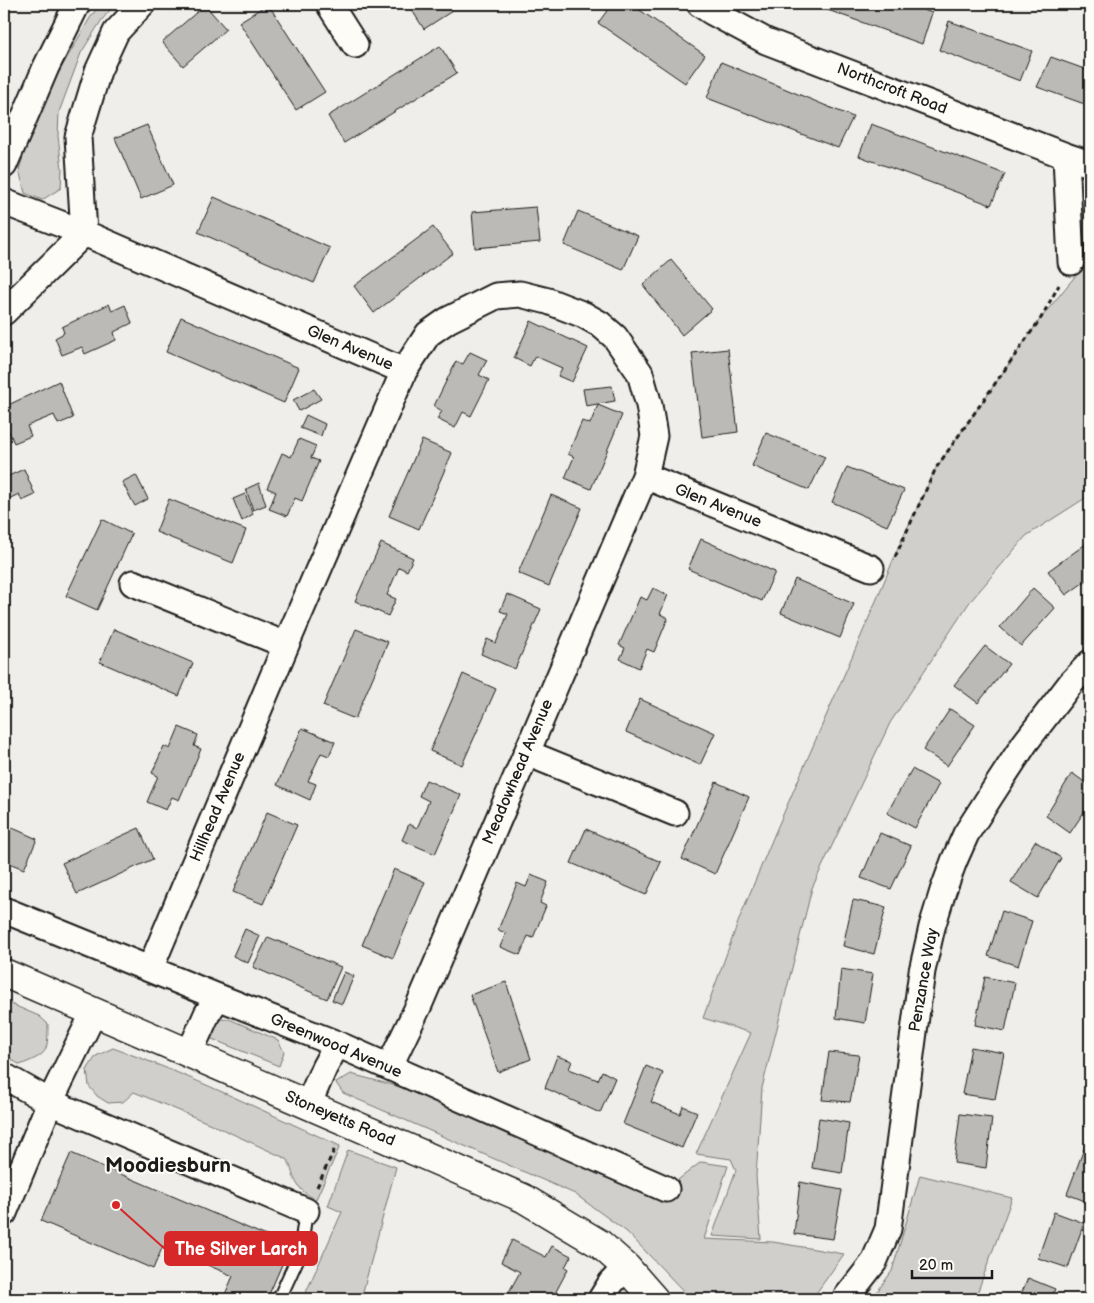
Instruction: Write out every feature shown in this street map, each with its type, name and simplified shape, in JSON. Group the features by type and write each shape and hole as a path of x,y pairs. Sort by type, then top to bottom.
{"street":[{"path":"4,165 75,4"},
{"path":"4,312 84,233 78,137 98,71 116,32 142,4"},
{"path":"329,4 356,44"},
{"name":"Northcroft Road","path":"700,4 766,41 1090,164"},
{"path":"1066,156 1071,262"},
{"name":"Glen Avenue","path":"4,202 84,233 404,371 428,334 448,320 496,296 520,294 548,301 584,315 600,324 615,337 640,373 649,405 654,436 645,476 871,568"},
{"name":"Hillhead Avenue","path":"150,970 286,645 404,371"},
{"name":"Meadowhead Avenue","path":"389,1068 419,1005 645,476"},
{"path":"133,583 286,645"},
{"name":"Penzance Way","path":"846,1299 874,1262 888,1229 922,971 932,927 954,861 966,834 1025,743 1071,683 1090,663"},
{"path":"527,752 675,813"},
{"name":"Greenwood Avenue","path":"4,910 337,1044 666,1189"},
{"name":"Stoneyetts Road","path":"4,973 523,1198 600,1244 626,1267 654,1299"},
{"path":"188,1054 207,1014 218,997"},
{"path":"4,1213 50,1102 94,1012"},
{"path":"308,1105 337,1044"},
{"path":"4,1076 50,1102 306,1211"},
{"path":"601,1299 611,1283 626,1267"}],"lane":[{"path":"278,1299 300,1252 306,1211"}],"path":[{"path":"871,568 887,574 936,468 1041,318 1071,262"},
{"path":"306,1211 347,1122"}],"shaded area":[{"path":"100,4 115,4 101,21 81,53 59,112 58,136 62,169 61,188 42,200 25,193 19,170 38,108"},
{"path":"1090,258 1090,495 1026,536 969,603 890,723 812,888 762,1088 756,1176 761,1239 712,1236 736,1170 731,1159 696,1154 751,1033 703,1018 740,917 902,539 936,468 1041,318"},
{"path":"4,1001 39,1016 48,1024 47,1042 44,1052 20,1065 7,1056 4,1051"},
{"path":"229,1019 278,1040 284,1052 279,1066 207,1037 209,1020"},
{"path":"113,1048 199,1082 340,1146 316,1199 299,1187 287,1159 211,1124 134,1092 123,1102 108,1103 97,1096 89,1086 87,1070 96,1056"},
{"path":"351,1074 419,1092 521,1139 656,1197 701,1162 728,1166 704,1239 773,1242 844,1254 812,1299 691,1299 627,1232 575,1194 343,1093 336,1083"},
{"path":"348,1150 396,1167 361,1299 303,1299 342,1212 328,1206"},
{"path":"920,1175 1012,1198 975,1299 872,1299 892,1271"}],"building":[{"path":"268,4 325,92 296,110 239,22"},
{"path":"408,4 448,4 452,11 424,29"},
{"path":"612,4 631,4 705,55 685,83 598,23"},
{"path":"811,4 906,4 932,13 922,44"},
{"path":"205,5 226,29 183,66 162,42"},
{"path":"949,21 1032,51 1020,81 939,50"},
{"path":"440,46 457,73 344,143 328,116"},
{"path":"1051,57 1090,71 1090,106 1037,87"},
{"path":"721,62 853,117 838,148 707,98"},
{"path":"871,124 1005,174 991,205 859,156"},
{"path":"147,125 173,185 141,199 115,138"},
{"path":"214,197 330,248 314,283 198,232"},
{"path":"536,207 540,242 475,248 472,212"},
{"path":"578,211 638,236 623,270 564,245"},
{"path":"433,227 453,253 374,313 354,286"},
{"path":"671,260 712,309 682,335 643,285"},
{"path":"109,304 112,311 125,305 132,323 114,332 116,340 85,354 82,347 62,355 55,338 64,333 62,327"},
{"path":"181,317 299,368 284,403 166,352"},
{"path":"531,321 588,348 572,382 558,376 562,368 535,356 530,366 514,358"},
{"path":"728,349 738,432 702,437 692,353"},
{"path":"470,352 487,360 479,375 489,380 471,416 463,412 455,428 437,419 442,411 434,406 456,361 463,364"},
{"path":"59,381 73,418 58,424 54,415 27,426 31,436 14,443 4,420 4,407"},
{"path":"612,386 615,401 586,406 583,389"},
{"path":"314,389 321,399 299,411 293,400"},
{"path":"598,405 622,415 591,489 565,478 574,457 568,454 582,421 590,424"},
{"path":"306,415 325,424 321,436 300,428"},
{"path":"766,433 825,457 809,490 752,466"},
{"path":"299,439 316,446 311,458 319,461 302,501 295,498 287,516 269,509 276,492 267,488 282,453 291,457"},
{"path":"422,440 452,453 419,529 389,516"},
{"path":"847,467 904,490 887,526 832,502"},
{"path":"24,469 35,495 22,501 19,494 4,501 4,478"},
{"path":"136,475 148,499 135,506 122,482"},
{"path":"259,483 266,505 253,510 246,489"},
{"path":"245,494 253,514 242,521 233,499"},
{"path":"551,495 582,508 549,586 518,573"},
{"path":"169,499 246,530 233,563 156,532"},
{"path":"102,519 132,534 97,610 66,596"},
{"path":"701,539 775,572 762,601 688,569"},
{"path":"1090,541 1090,578 1066,595 1048,571"},
{"path":"381,543 413,558 407,571 399,567 387,595 396,599 388,616 355,601"},
{"path":"795,579 854,604 840,638 781,613"},
{"path":"653,588 668,595 660,614 668,618 654,652 647,649 639,668 620,659 625,648 619,645 640,597 647,600"},
{"path":"1033,588 1055,608 1021,646 1000,627"},
{"path":"507,594 541,609 515,669 481,654 487,639 496,643 508,614 500,611"},
{"path":"114,629 193,663 179,696 100,662"},
{"path":"356,629 388,642 355,719 323,706"},
{"path":"985,646 1009,664 978,703 954,685"},
{"path":"463,674 496,689 462,765 430,751"},
{"path":"640,699 715,733 700,765 626,732"},
{"path":"950,709 975,725 947,766 923,750"},
{"path":"179,727 198,735 194,746 201,749 179,800 172,797 166,810 147,802 158,776 152,773 164,746 170,749"},
{"path":"302,728 335,742 329,756 321,753 308,781 316,784 310,800 277,785"},
{"path":"912,769 939,784 915,828 887,813"},
{"path":"1072,773 1090,786 1090,803 1070,833 1046,816"},
{"path":"426,780 461,795 435,854 402,840 409,824 417,828 429,801 419,796"},
{"path":"716,782 749,797 715,874 682,859"},
{"path":"267,812 297,825 263,904 233,892"},
{"path":"4,824 37,839 24,869 4,861"},
{"path":"139,828 153,859 77,894 62,863"},
{"path":"586,829 661,862 646,895 571,863"},
{"path":"880,833 911,846 891,889 861,878"},
{"path":"1035,841 1061,858 1038,898 1011,882"},
{"path":"394,869 425,882 393,958 362,945"},
{"path":"531,875 548,882 540,903 546,906 533,938 528,936 520,955 500,947 506,933 498,930 517,883 526,887"},
{"path":"853,900 886,907 874,954 843,946"},
{"path":"1002,911 1032,921 1018,966 988,956"},
{"path":"245,929 260,936 248,963 233,956"},
{"path":"268,937 341,967 327,999 253,967"},
{"path":"841,969 873,974 865,1023 836,1018"},
{"path":"344,972 354,976 342,1004 332,1000"},
{"path":"985,977 1015,983 1005,1031 975,1025"},
{"path":"506,982 531,1059 498,1072 470,995"},
{"path":"971,1047 1004,1053 995,1099 962,1094"},
{"path":"829,1052 859,1055 850,1102 822,1100"},
{"path":"557,1056 572,1061 569,1069 598,1080 602,1071 615,1078 600,1113 545,1088"},
{"path":"646,1066 663,1073 651,1102 680,1114 683,1106 697,1112 682,1148 623,1124"},
{"path":"960,1114 992,1118 986,1168 954,1163"},
{"path":"819,1118 849,1123 842,1173 812,1168"},
{"path":"1085,1146 1090,1148 1090,1203 1067,1194"},
{"path":"71,1153 290,1246 267,1299 223,1299 233,1276 163,1246 153,1269 41,1221"},
{"path":"800,1182 842,1190 833,1239 794,1234"},
{"path":"1054,1212 1084,1223 1068,1268 1038,1258"},
{"path":"512,1240 546,1257 552,1246 571,1256 565,1267 568,1269 552,1299 505,1299 520,1272 501,1262"},
{"path":"1028,1278 1055,1289 1051,1299 1019,1299"}],"place":[{"name":"The Silver Larch","path":"116,1205"}],"district":[{"name":"Moodiesburn","path":"168,1165"}]}
